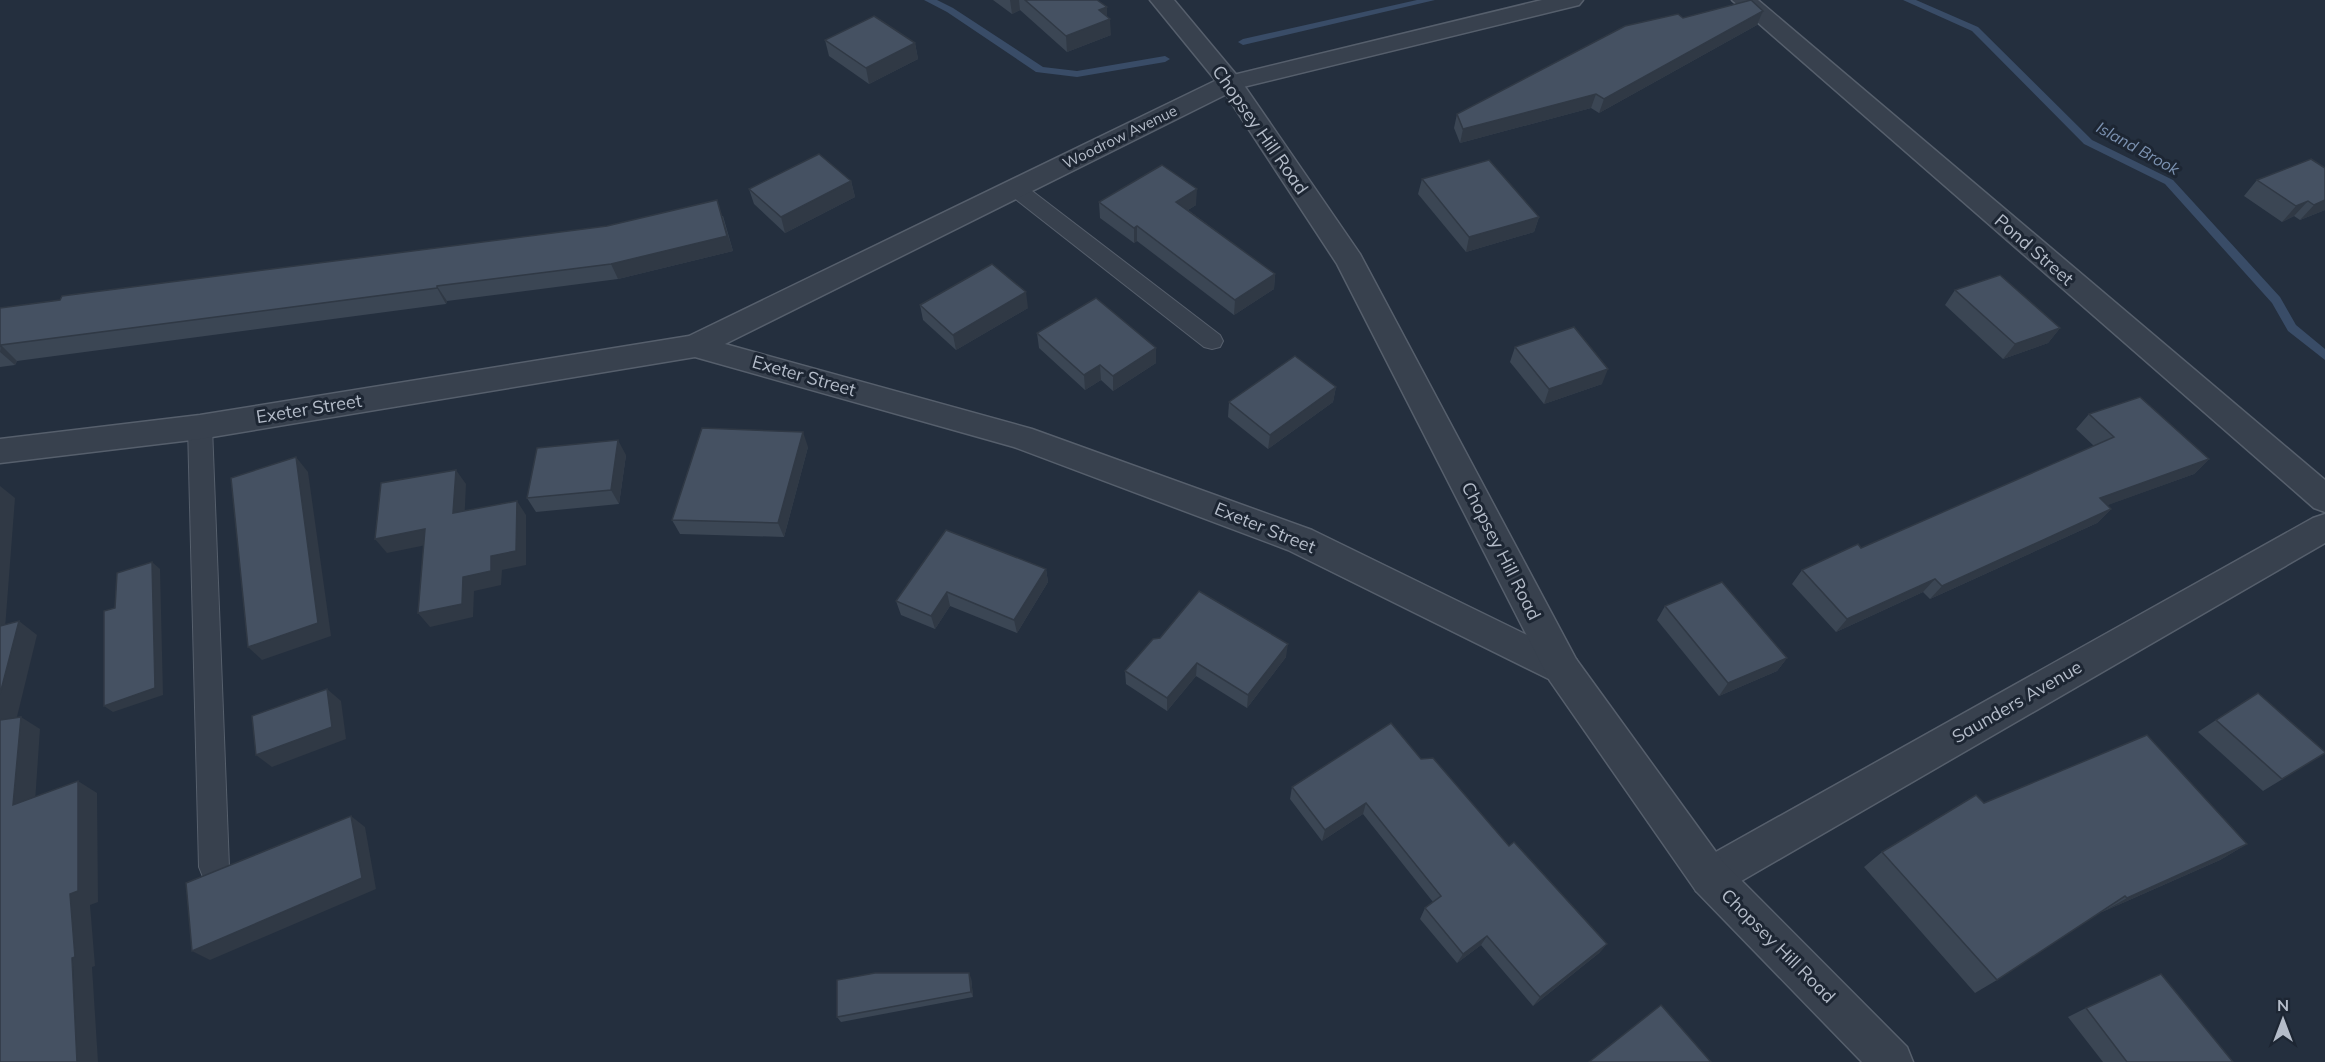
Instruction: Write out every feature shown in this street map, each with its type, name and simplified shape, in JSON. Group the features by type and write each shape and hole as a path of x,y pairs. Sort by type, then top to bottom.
{"street":[{"name":"Chopsey Hill Road","path":"1162,0 1230,83 1350,261 1563,670 1710,877 1892,1062"},
{"name":"Woodrow Avenue","path":"695,346 1230,83 1571,0"},
{"name":"Pond Street","path":"1743,0 2325,499"},
{"name":"Exeter Street","path":"0,451 200,427 695,346 1021,437 1288,536 1563,670"},
{"name":"Saunders Avenue","path":"1710,877 2325,527"}],"lane":[{"path":"1016,189 1212,341"},
{"path":"200,427 214,867"}],"building":[{"path":"1025,0 1097,0 1107,7 1099,10 1110,19 1066,36"},
{"path":"1751,0 1763,11 1604,99 1596,94 1463,129 1457,114 1625,26 1678,14 1683,18"},
{"path":"874,16 915,43 866,68 825,40"},
{"path":"819,154 851,181 781,217 749,189"},
{"path":"2311,159 2325,168 2325,200 2314,205 2308,201 2296,206 2257,180"},
{"path":"1489,160 1539,217 1469,237 1422,179"},
{"path":"1162,165 1197,189 1176,202 1275,274 1235,300 1137,226 1134,228 1099,202"},
{"path":"717,200 727,236 611,264 1,345 0,347 0,308 60,300 62,296 607,226"},
{"path":"992,264 1026,292 953,335 920,305"},
{"path":"2000,275 2060,328 2015,344 1955,290"},
{"path":"1096,298 1156,348 1113,376 1100,365 1084,375 1037,333"},
{"path":"1574,327 1608,369 1549,389 1515,347"},
{"path":"1295,356 1336,387 1270,435 1229,402"},
{"path":"2140,397 2209,459 2100,498 2111,509 1942,586 1935,579 1847,619 1802,570 1858,544 1861,548 2114,437 2089,414"},
{"path":"702,428 803,432 778,523 672,520"},
{"path":"618,440 611,490 527,498 537,448"},
{"path":"296,457 318,623 248,647 231,478"},
{"path":"456,470 453,513 517,501 516,551 491,556 491,571 463,577 462,604 418,613 425,529 375,539 381,483"},
{"path":"946,530 1046,569 1014,620 947,592 931,616 896,601"},
{"path":"152,562 155,688 104,706 104,611 115,608 117,573"},
{"path":"1722,582 1787,658 1728,683 1665,606"},
{"path":"1199,591 1288,644 1248,695 1197,663 1167,698 1125,671 1153,639 1160,638"},
{"path":"19,621 0,694 0,626"},
{"path":"327,689 332,727 256,755 252,716"},
{"path":"2258,693 2325,753 2282,779 2216,720"},
{"path":"21,717 13,805 78,781 78,891 70,894 75,957 72,958 77,1062 0,1062 0,720"},
{"path":"1391,723 1421,759 1433,758 1509,846 1514,842 1607,944 1540,997 1487,936 1463,954 1425,908 1441,896 1366,803 1325,830 1292,787"},
{"path":"2147,735 2247,844 2127,898 2125,896 1997,980 1882,852 1976,795 1984,803"},
{"path":"351,816 362,878 192,951 186,883"},
{"path":"875,973 969,973 971,992 837,1017 837,980"},
{"path":"2161,974 2233,1062 2127,1062 2086,1008"},
{"path":"1661,1005 1711,1062 1589,1062"}],"waterway":[{"name":"Island Brook","path":"929,0 950,10 1040,70 1077,74 1165,59"},
{"name":"Island Brook","path":"1243,42 1430,0"},
{"name":"Island Brook","path":"1908,0 1975,29 2088,142 2169,182 2276,300 2292,328 2325,356"}]}
